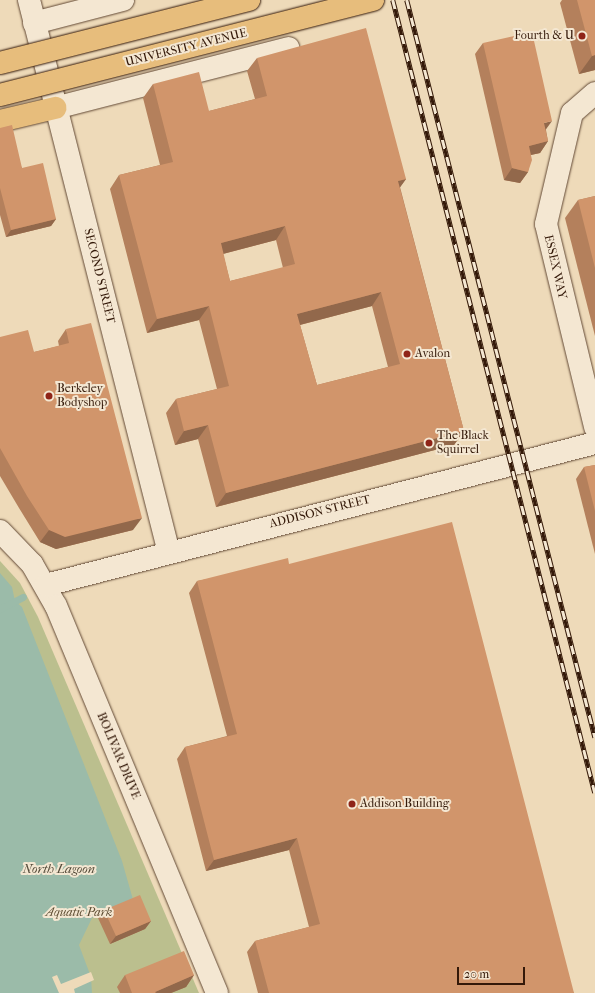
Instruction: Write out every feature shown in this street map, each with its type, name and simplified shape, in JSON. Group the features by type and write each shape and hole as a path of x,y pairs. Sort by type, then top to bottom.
{"main road":[{"path":"0,63 249,0"},
{"name":"UNIVERSITY AVENUE","path":"0,95 373,0"},
{"path":"0,122 55,108"}],"street":[{"name":"SECOND STREET","path":"29,0 55,108 169,553"},
{"path":"34,23 123,0"},
{"path":"55,108 288,48"},
{"name":"ESSEX WAY","path":"595,93 572,113 546,224 595,427"},
{"name":"ADDISON STREET","path":"46,585 595,443"},
{"name":"BOLIVAR DRIVE","path":"0,531 32,564 46,585 214,985"}],"green space":[{"name":"North Lagoon","path":"0,561 20,583 38,617 199,993 0,993"}],"water":[{"name":"North Lagoon","path":"0,573 12,587 15,601 22,607 122,861 134,903 92,918 79,945 91,977 92,993 0,993"}],"pier":[{"path":"91,972 94,980 74,989 75,993 59,993 52,977 57,975 61,984"}],"building":[{"path":"577,0 595,0 595,55 592,56"},
{"path":"366,28 406,179 398,181 464,431 226,493 208,425 184,431 176,399 229,386 209,306 157,319 119,175 173,162 153,84 199,72 209,111 267,96 257,58","holes":["285,226 295,264 230,281 221,243","381,292 400,364 317,385 297,314"]},
{"path":"532,32 552,121 544,123 548,141 529,146 532,160 528,172 512,168 483,43"},
{"path":"12,125 22,168 43,163 56,219 11,230 0,188 0,128"},
{"path":"595,196 595,268 578,200"},
{"path":"91,323 142,518 65,537 49,530 27,496 0,448 0,337 28,330 34,352 69,343 66,329"},
{"path":"595,465 595,511 584,467"},
{"name":"Addison Building","path":"452,522 574,993 269,993 255,941 320,924 297,838 214,860 185,747 237,734 197,581 288,558 289,564"},
{"path":"140,895 151,921 116,936 104,910"},
{"path":"184,951 194,975 155,992 156,993 132,993 125,975"}],"waterway":[{"path":"0,609 23,597"}],"railway":[{"path":"393,0 595,793"},
{"path":"407,0 595,737"}],"place":[{"name":"Fourth & U","path":"582,36"},
{"name":"Avalon","path":"407,354"},
{"name":"Berkeley Bodyshop","path":"49,396"},
{"name":"The Black Squirrel","path":"429,443"},
{"name":"Addison Building","path":"352,804"}],"park label":[{"name":"Aquatic Park","path":"79,913"}]}
